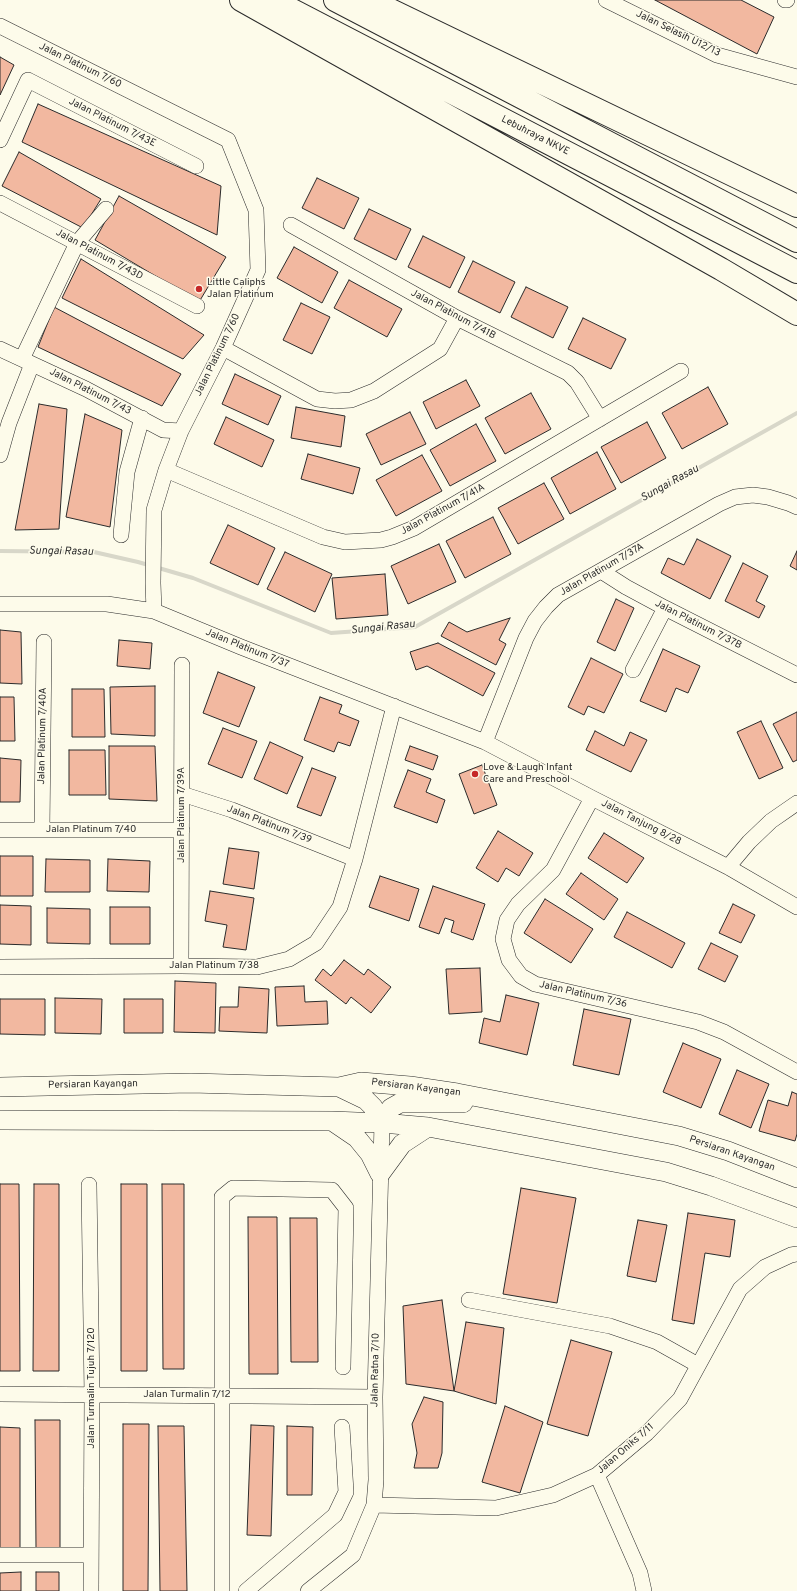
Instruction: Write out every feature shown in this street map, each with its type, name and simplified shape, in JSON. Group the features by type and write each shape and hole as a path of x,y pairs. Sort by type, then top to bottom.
{"highway":[{"path":"241,0 721,269 797,314"},
{"name":"Lebuhraya NKVE","path":"273,0 797,272"},
{"path":"335,0 797,241"},
{"path":"370,0 797,206"}],"main road":[{"name":"Persiaran Kayangan","path":"0,1087 191,1083 339,1087 361,1082 410,1086 457,1093 678,1136 728,1151 797,1178"},
{"path":"339,1087 366,1100 373,1107 382,1123"},
{"path":"382,1123 390,1108 400,1103 504,1102"},
{"path":"0,1120 332,1121 428,1127 666,1172 711,1186 797,1218"},
{"path":"332,1121 357,1138 370,1154 380,1174 402,1144 428,1127"}],"street":[{"name":"Jalan Selasih U12/13","path":"606,0 718,55 797,77"},
{"name":"Jalan Platinum 7/60","path":"0,26 228,140 256,210 258,270 223,348 181,431 166,470 154,510 154,611"},
{"name":"Jalan Platinum 7/43E","path":"0,140 28,80 196,166"},
{"name":"Jalan Platinum 7/43D","path":"0,203 197,306"},
{"path":"0,455 27,361 77,244 106,209"},
{"name":"Jalan Platinum 7/41B","path":"291,225 457,318 568,373 577,382 600,419"},
{"path":"223,348 317,398 336,401 351,400 374,391 440,349 457,318"},
{"name":"Jalan Platinum 7/43","path":"0,349 86,389 163,430 181,431"},
{"name":"Jalan Platinum 7/41A","path":"166,470 323,537 345,542 392,538 414,528 680,371"},
{"path":"121,534 127,472 142,418"},
{"name":"Jalan Platinum 7/37A","path":"485,742 526,638 535,621 558,595 719,504 735,497 753,495 768,497 797,507"},
{"name":"Jalan Platinum 7/37B","path":"601,571 626,587 665,608 797,675"},
{"name":"Jalan Platinum 7/37","path":"0,604 107,604 154,611 241,647 485,742"},
{"path":"633,670 665,608"},
{"name":"Jalan Platinum 7/40A","path":"42,830 44,642"},
{"name":"Jalan Platinum 7/39A","path":"181,966 182,665"},
{"name":"Jalan Platinum 7/38","path":"0,967 257,967 289,959 316,943 340,907 355,859 394,706"},
{"name":"Jalan Tanjung 8/28","path":"485,742 728,867 797,907"},
{"name":"Jalan Platinum 7/39","path":"182,794 232,810 355,859"},
{"name":"Jalan Platinum 7/36","path":"592,798 553,870 518,904 507,920 503,939 509,960 521,976 535,984 698,1022 724,1032 797,1072"},
{"path":"728,867 771,821 797,803"},
{"name":"Jalan Platinum 7/40","path":"0,830 182,830"},
{"name":"Jalan Ratna 7/10","path":"308,1591 353,1555 374,1505 376,1480 375,1396 382,1123"},
{"name":"Jalan Turmalin Tujuh 7/120","path":"89,1185 92,1395 91,1591"},
{"path":"222,1591 222,1197 233,1188 332,1190 346,1208 343,1367"},
{"name":"Jalan Oniks 7/11","path":"374,1505 496,1508 553,1495 597,1475 646,1434 680,1399 740,1289 766,1267 791,1255 797,1254"},
{"path":"469,1300 610,1326 657,1342 698,1365"},
{"name":"Jalan Turmalin 7/12","path":"0,1394 375,1396"},
{"path":"246,1591 335,1515 346,1492 342,1427"},
{"path":"597,1475 640,1573 644,1591"},
{"path":"0,1555 91,1555"}],"building":[{"path":"655,0 741,0 774,17 757,54"},
{"path":"0,57 14,65 0,95"},
{"path":"38,104 221,186 217,235 22,142"},
{"path":"19,152 101,199 83,228 2,186"},
{"path":"317,178 359,198 344,229 302,208"},
{"path":"119,196 226,257 199,302 95,240"},
{"path":"369,209 411,229 396,260 354,239"},
{"path":"423,236 465,257 450,288 408,267"},
{"path":"294,247 338,272 322,303 277,278"},
{"path":"81,259 204,335 183,359 62,298"},
{"path":"473,261 515,282 500,313 458,292"},
{"path":"349,280 402,309 387,337 334,308"},
{"path":"526,287 568,307 553,338 511,317"},
{"path":"301,303 330,317 312,354 283,340"},
{"path":"54,307 181,374 162,406 38,347"},
{"path":"583,318 626,339 611,369 568,349"},
{"path":"235,374 281,396 268,425 222,404"},
{"path":"466,380 480,406 436,429 423,402"},
{"path":"708,387 728,424 682,449 662,413"},
{"path":"531,393 551,429 505,454 485,418"},
{"path":"39,404 67,409 59,529 15,530"},
{"path":"296,407 345,416 341,447 291,438"},
{"path":"410,412 426,444 381,465 366,434"},
{"path":"85,414 122,430 110,527 66,517"},
{"path":"226,417 274,440 262,467 214,444"},
{"path":"647,422 666,458 621,483 601,447"},
{"path":"476,424 496,461 450,486 430,450"},
{"path":"597,452 616,489 570,514 551,478"},
{"path":"308,454 360,468 353,494 301,479"},
{"path":"422,455 442,491 396,516 376,480"},
{"path":"544,483 564,519 518,544 498,508"},
{"path":"493,517 511,554 465,578 446,541"},
{"path":"228,525 275,548 258,585 210,563"},
{"path":"697,539 731,556 710,599 661,573 668,558 684,565"},
{"path":"439,544 456,582 408,604 391,566"},
{"path":"797,551 797,570 790,566"},
{"path":"285,552 332,574 315,612 267,589"},
{"path":"743,563 768,576 756,601 765,606 759,618 725,601"},
{"path":"385,574 388,615 336,619 332,578"},
{"path":"616,599 634,608 615,651 597,642"},
{"path":"510,618 499,640 506,644 496,665 441,636 449,622 467,632"},
{"path":"0,630 21,632 22,684 0,683"},
{"path":"119,640 152,643 150,669 117,666"},
{"path":"438,643 495,673 483,696 427,666 416,670 410,652"},
{"path":"663,649 700,666 688,693 676,688 666,712 640,701"},
{"path":"591,658 623,674 604,713 588,706 584,715 568,707"},
{"path":"218,672 255,687 239,727 203,713"},
{"path":"155,686 155,736 111,734 110,687"},
{"path":"72,689 104,689 105,737 72,737"},
{"path":"0,697 14,697 15,741 0,741"},
{"path":"320,697 342,705 339,713 359,721 350,746 338,742 334,752 304,740"},
{"path":"797,712 797,760 793,762 773,724"},
{"path":"761,721 783,768 759,779 737,732"},
{"path":"223,728 257,741 242,778 208,764"},
{"path":"595,731 624,746 630,732 647,740 631,772 586,750"},
{"path":"270,742 303,757 287,794 254,779"},
{"path":"109,746 155,746 157,801 109,799"},
{"path":"410,746 438,756 433,770 405,760"},
{"path":"69,750 105,750 106,795 69,795"},
{"path":"0,758 21,760 20,802 0,802"},
{"path":"482,765 497,805 474,814 459,774"},
{"path":"312,768 336,777 321,816 297,807"},
{"path":"408,770 431,779 426,792 445,800 437,823 394,807"},
{"path":"498,831 533,853 519,876 506,868 498,882 476,868"},
{"path":"604,833 644,858 627,883 588,858"},
{"path":"229,848 259,852 254,889 223,884"},
{"path":"0,856 33,856 33,896 0,896"},
{"path":"46,859 90,860 90,892 45,892"},
{"path":"108,859 150,861 149,892 107,891"},
{"path":"581,873 618,899 604,920 566,894"},
{"path":"380,876 419,889 409,921 369,907"},
{"path":"433,886 485,904 473,940 451,932 454,921 445,918 439,934 419,927"},
{"path":"210,891 254,898 246,950 223,947 227,925 205,921"},
{"path":"545,899 593,929 571,963 524,933"},
{"path":"733,904 755,915 741,943 719,933"},
{"path":"0,905 31,906 31,945 0,944"},
{"path":"110,907 150,907 150,944 110,944"},
{"path":"47,908 90,909 90,944 47,943"},
{"path":"627,912 685,943 672,968 614,937"},
{"path":"711,943 738,956 725,982 698,969"},
{"path":"344,960 364,975 368,969 391,987 371,1013 351,997 346,1004 315,980 323,969 331,976"},
{"path":"480,968 482,1012 449,1014 446,969"},
{"path":"175,981 216,983 215,1033 174,1032"},
{"path":"304,986 305,1002 327,1001 328,1024 277,1026 275,987"},
{"path":"239,987 269,989 267,1033 219,1031 220,1007 238,1007"},
{"path":"506,995 539,1003 527,1055 479,1043 484,1018 500,1022"},
{"path":"55,998 102,999 101,1034 55,1033"},
{"path":"0,999 45,999 45,1035 0,1034"},
{"path":"124,999 163,999 163,1033 124,1033"},
{"path":"584,1009 631,1019 619,1075 573,1065"},
{"path":"683,1043 721,1059 701,1108 663,1092"},
{"path":"737,1070 769,1084 751,1128 719,1114"},
{"path":"792,1092 797,1094 797,1134 795,1141 759,1131 768,1100 788,1106"},
{"path":"0,1184 19,1184 20,1371 0,1371"},
{"path":"34,1184 59,1184 59,1371 33,1371"},
{"path":"121,1184 147,1184 147,1371 121,1371"},
{"path":"162,1184 184,1184 184,1369 163,1369"},
{"path":"521,1188 576,1198 557,1303 503,1294"},
{"path":"688,1213 735,1220 730,1257 705,1253 694,1324 672,1320"},
{"path":"248,1217 277,1217 278,1374 249,1374"},
{"path":"290,1218 317,1218 318,1362 291,1362"},
{"path":"638,1220 667,1225 656,1282 627,1276"},
{"path":"442,1300 454,1391 406,1384 403,1306"},
{"path":"466,1322 504,1328 496,1404 454,1391"},
{"path":"571,1340 612,1352 588,1436 547,1424"},
{"path":"424,1397 443,1402 442,1453 438,1468 414,1468 417,1453 412,1424"},
{"path":"505,1406 543,1422 520,1493 482,1482"},
{"path":"35,1420 60,1420 60,1548 36,1548"},
{"path":"123,1424 149,1424 148,1591 123,1591"},
{"path":"251,1425 274,1426 271,1536 247,1535"},
{"path":"158,1426 184,1426 187,1591 160,1591"},
{"path":"287,1426 313,1427 312,1495 287,1495"},
{"path":"0,1427 20,1428 20,1548 0,1548"},
{"path":"21,1572 21,1591 0,1591 0,1573"},
{"path":"36,1572 59,1572 59,1591 36,1591"}],"waterway":[{"name":"Sungai Rasau","path":"0,551 94,552 138,562 193,578 331,633 415,627 797,413"}],"place":[{"name":"Little Caliphs Jalan Platinum","path":"199,289"},
{"name":"Love & Laugh Infant Care and Preschool","path":"475,774"}]}
